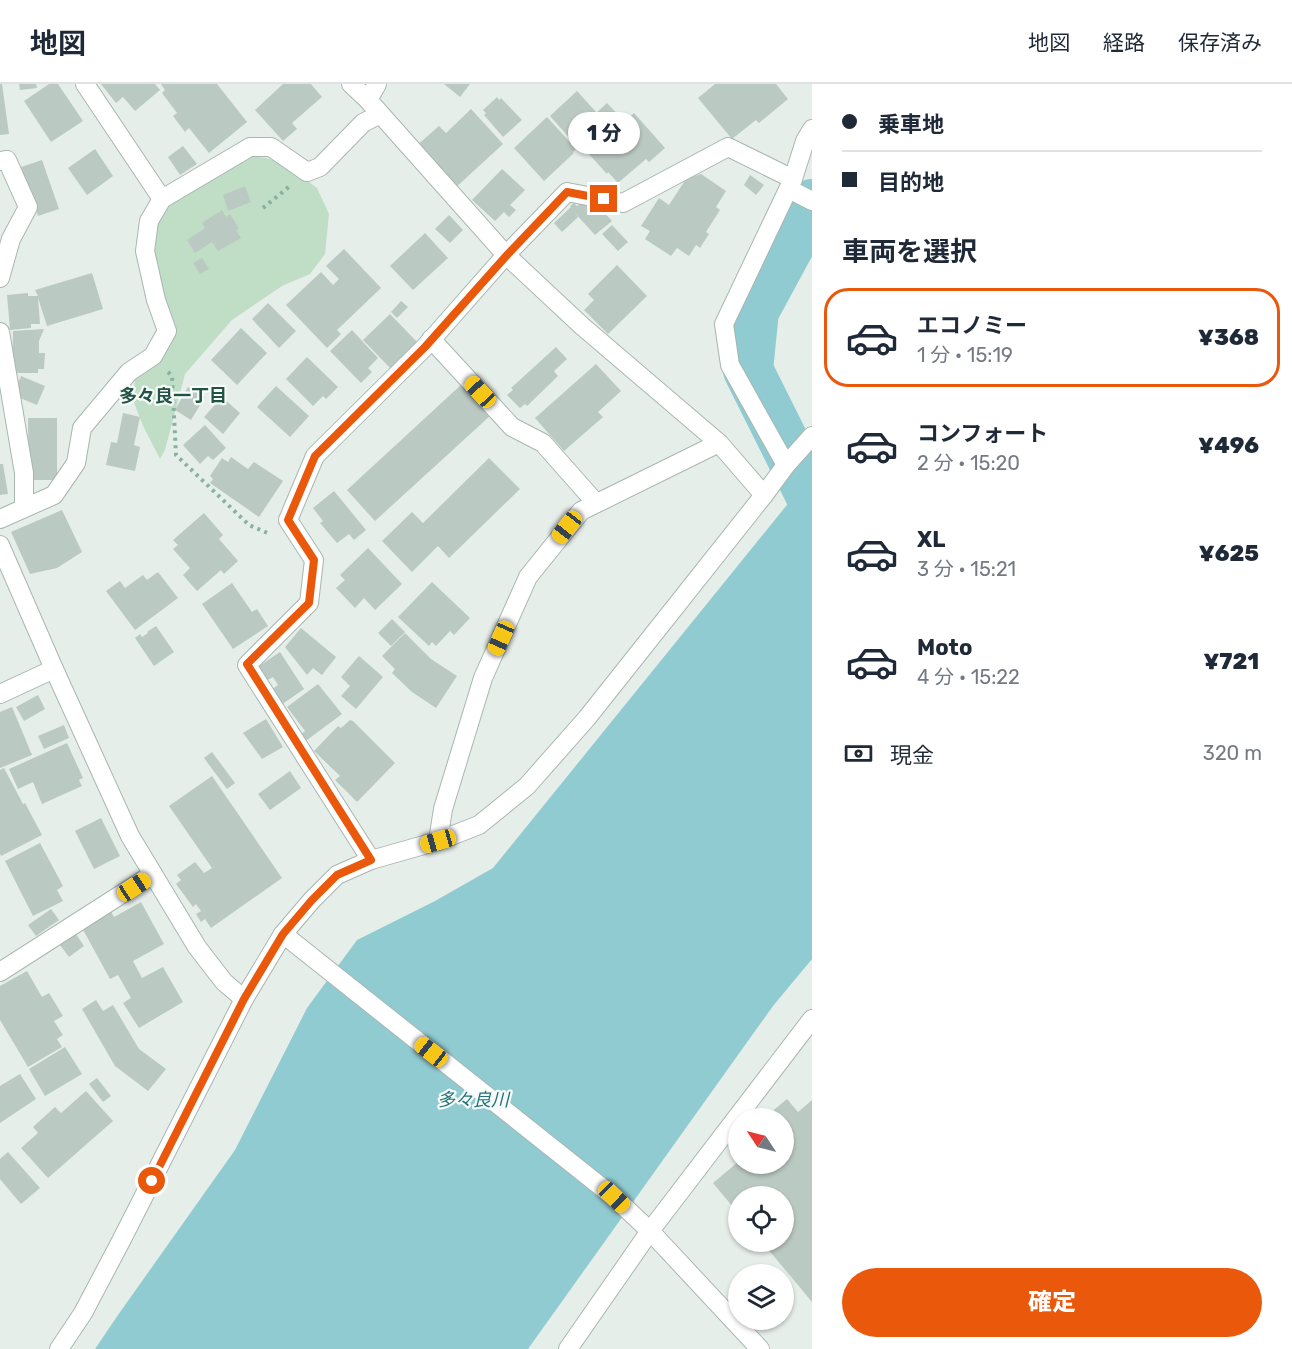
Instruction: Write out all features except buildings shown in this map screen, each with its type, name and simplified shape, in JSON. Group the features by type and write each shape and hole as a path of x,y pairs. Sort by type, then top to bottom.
{"street":[{"path":"85,84 162,199"},
{"path":"351,84 507,255 582,327 719,443 764,495"},
{"path":"0,519 54,495 76,463 82,428 129,372 153,356 167,331 156,300 145,251 149,221 162,199 250,147 271,147 307,172 320,167 363,123 374,107 377,84"},
{"path":"786,465 730,365 724,324 791,184 805,141 812,129"},
{"path":"371,860 247,664 309,603 314,560 288,520 315,456 431,339 567,192 623,203 728,147 791,184 812,201"},
{"path":"0,161 7,160 28,207 11,239 0,278"},
{"path":"0,332 24,473 24,508"},
{"path":"431,339 512,427 543,443 596,503"},
{"path":"59,1349 83,1313 244,999 283,934 337,875 371,860 438,841 479,825 527,786 587,718 786,465 812,436"},
{"path":"438,841 442,809 483,678 528,577 580,511 719,443"},
{"path":"0,545 130,836 197,947 224,982 244,999"},
{"path":"0,694 54,669"},
{"path":"0,972 153,874"},
{"path":"283,934 614,1197 650,1231 760,1349"},
{"path":"568,1349 650,1231 812,1019"}],"path":[{"path":"263,208 307,172"},
{"path":"153,356 172,376 176,455 249,525 273,535 291,525"}],"green space":[{"path":"250,156 267,158 288,166 317,188 329,214 325,254 310,274 282,286 232,320 185,374 165,450 160,459 133,400 135,380 153,365 163,299 154,259 157,228 165,206"}],"water":[{"name":"多々良川","path":"812,474 812,959 773,1006 528,1349 95,1349 235,1150 307,1008 357,940 435,901 493,868"}],"waterway":[{"path":"812,204 754,311 748,370 812,498"}],"district":[{"name":"多々良一丁目","path":"173,396"}],"route":[{"path":"152,1181 244,999 283,934 337,875 371,860 247,664 309,603 314,560 288,520 315,456 425,347 567,192 604,199"}]}
